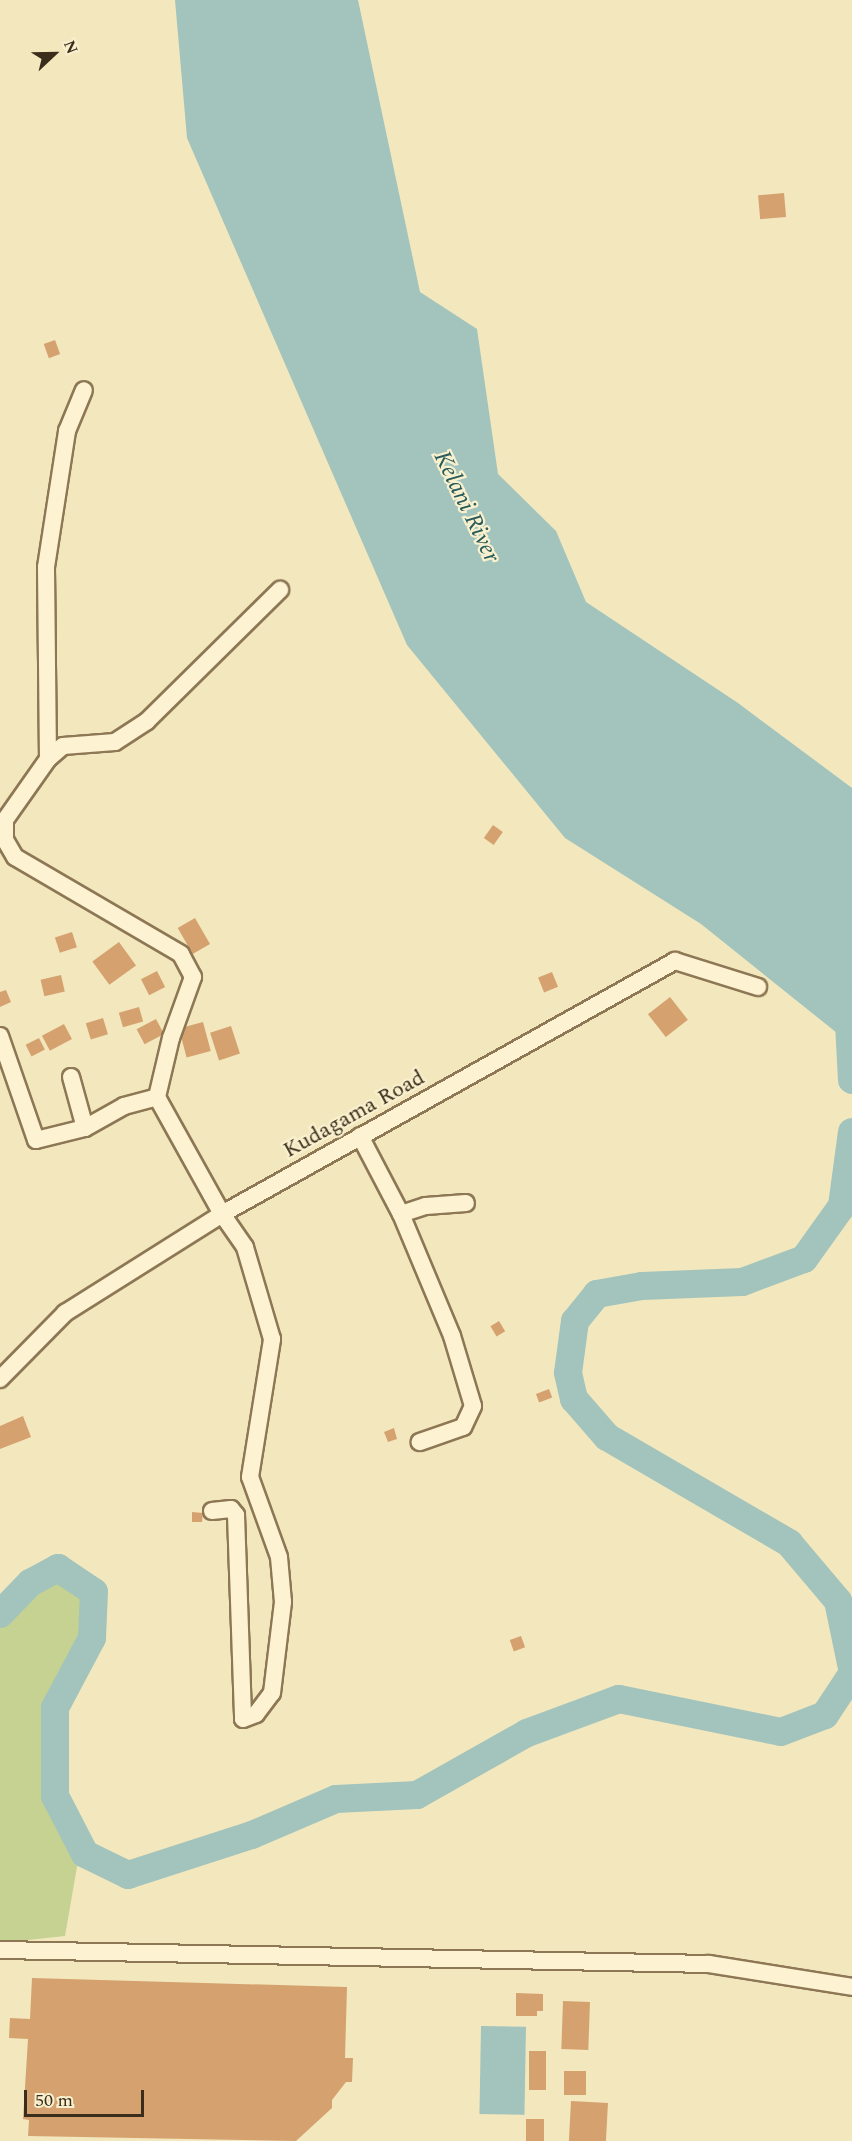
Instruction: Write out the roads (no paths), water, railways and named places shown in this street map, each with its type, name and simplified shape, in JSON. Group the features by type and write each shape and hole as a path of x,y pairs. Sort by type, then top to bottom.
{"street":[{"path":"48,759 46,567 68,431 84,390"},
{"path":"212,1511 231,1509 236,1515 243,1719 256,1714 272,1693 283,1602 279,1557 250,1477 272,1339 245,1247 222,1214 157,1097 171,1038 193,977 188,963 181,954 7,857 5,820 48,759 63,746 115,742 147,721 280,590"},
{"name":"Kudagama Road","path":"0,1379 65,1313 222,1214 675,961 758,987"},
{"path":"0,1036 36,1140 85,1128 124,1106 157,1097"},
{"path":"71,1077 85,1128"},
{"path":"360,1136 401,1214 452,1336 473,1406 463,1427 420,1442"},
{"path":"401,1214 426,1206 466,1203"},
{"path":"0,1950 709,1964 852,1987"}],"water":[{"name":"Kelani River","path":"175,0 358,0 420,292 477,329 498,474 556,531 586,602 738,703 852,788 852,1045 701,924 565,838 407,645 187,138"},
{"path":"481,2026 526,2027 524,2115 479,2114"}],"waterway":[{"path":"848,1004 852,1080"},
{"path":"852,1132 842,1206 804,1259 742,1282 642,1286 597,1294 575,1321 568,1373 574,1399 607,1437 789,1543 838,1601 852,1668"},
{"path":"0,1614 30,1583 58,1568 94,1592 92,1638 55,1708 55,1796 85,1854 128,1875 252,1835 336,1799 417,1795 527,1733 619,1699 781,1732 825,1715 852,1674"}]}
